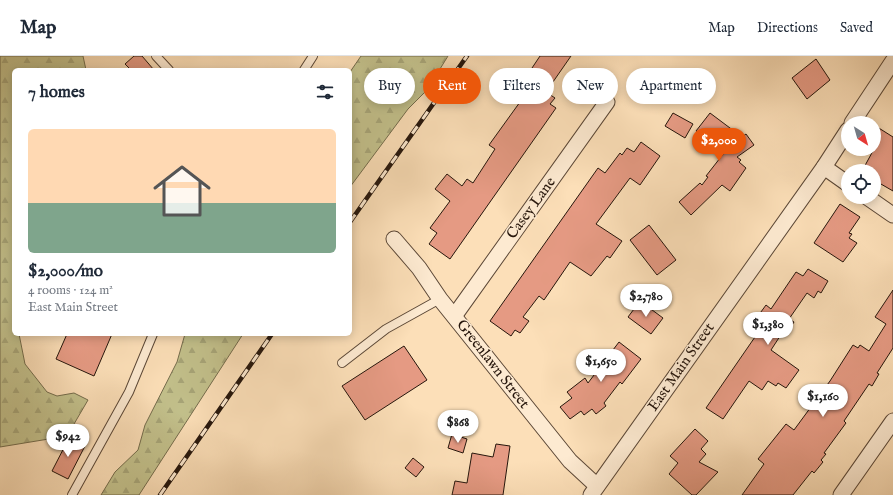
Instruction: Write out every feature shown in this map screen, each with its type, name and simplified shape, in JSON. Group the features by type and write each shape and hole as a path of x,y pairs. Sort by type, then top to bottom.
{"street":[{"path":"857,116 893,61"},
{"name":"Casey Lane","path":"454,315 606,104"},
{"name":"East Main Street","path":"594,491 824,167 841,141"},
{"path":"824,167 841,179"},
{"path":"877,204 893,215"},
{"name":"Greenlawn Street","path":"394,239 419,268 440,299 594,491"},
{"path":"842,495 893,421"}],"lane":[{"path":"156,56 167,68"},
{"path":"305,68 313,56"},
{"path":"342,363 386,329 440,299"},
{"path":"72,495 129,392 152,336"}],"green space":[{"path":"0,56 83,56 86,68 12,68 12,336 19,336 25,364 47,392 57,396 74,393 88,400 67,436 0,447"},
{"path":"361,56 448,56 441,68 423,68 423,94 415,102 415,68 364,68 364,104 413,104 352,184 352,69"},
{"path":"184,336 242,336 139,495 101,495 115,472 138,450 145,425 177,362"}],"building":[{"path":"134,56 142,56 152,68 129,68 125,64"},
{"path":"540,56 571,56 554,80 554,68 532,68"},
{"path":"816,59 830,80 807,99 792,78"},
{"path":"519,104 550,104 556,108 450,259 429,244 437,233 430,228 450,201 435,189 447,174 462,186 467,179 473,183 495,149 489,145"},
{"path":"673,113 693,124 685,138 665,126"},
{"path":"710,113 742,137 746,134 754,145 737,157 741,160 739,162 746,168 730,191 722,185 691,215 679,202 700,183 702,185 708,177 706,176 724,153 696,131"},
{"path":"881,129 893,137 893,191 881,184 881,164 866,164 870,156 881,156"},
{"path":"641,142 660,156 640,185 630,178 596,224 622,241 610,258 607,256 591,276 570,262 544,300 539,296 523,317 529,321 520,333 515,330 511,336 490,321 598,168 605,173 620,153 622,155 627,148 634,152"},
{"path":"840,204 860,217 849,233 852,234 849,238 857,243 843,262 814,243"},
{"path":"649,225 676,260 657,275 630,240"},
{"path":"808,269 828,281 821,293 818,291 814,298 807,293 789,319 794,322 787,332 784,330 771,350 799,370 786,388 778,383 776,386 768,381 762,390 749,381 723,419 706,408 766,321 758,316 766,305 771,309 796,272 803,276"},
{"path":"893,290 893,348 877,373 879,374 872,386 869,384 844,421 846,423 824,453 826,454 821,460 823,462 814,473 812,471 793,495 742,495 764,464 758,459 786,424 794,430 830,381 853,345 858,348 860,345 869,351 886,324 875,317"},
{"path":"640,301 663,318 651,334 628,317"},
{"path":"66,336 111,336 94,376 56,359"},
{"path":"619,342 641,359 622,384 620,382 604,403 606,406 596,414 592,409 584,415 581,411 570,419 560,407 572,398 567,392 585,378 588,383"},
{"path":"404,346 427,380 365,420 342,386"},
{"path":"695,429 708,441 701,449 706,454 699,462 718,472 696,495 692,495 669,474 678,463 670,456"},
{"path":"452,434 467,439 463,453 448,448"},
{"path":"69,438 85,446 68,479 52,471"},
{"path":"496,444 510,446 503,495 452,495 455,481 467,483 472,453 493,457"},
{"path":"413,458 424,467 416,477 405,468"}],"railway":[{"path":"352,219 467,56"},
{"path":"160,495 271,336"}]}
